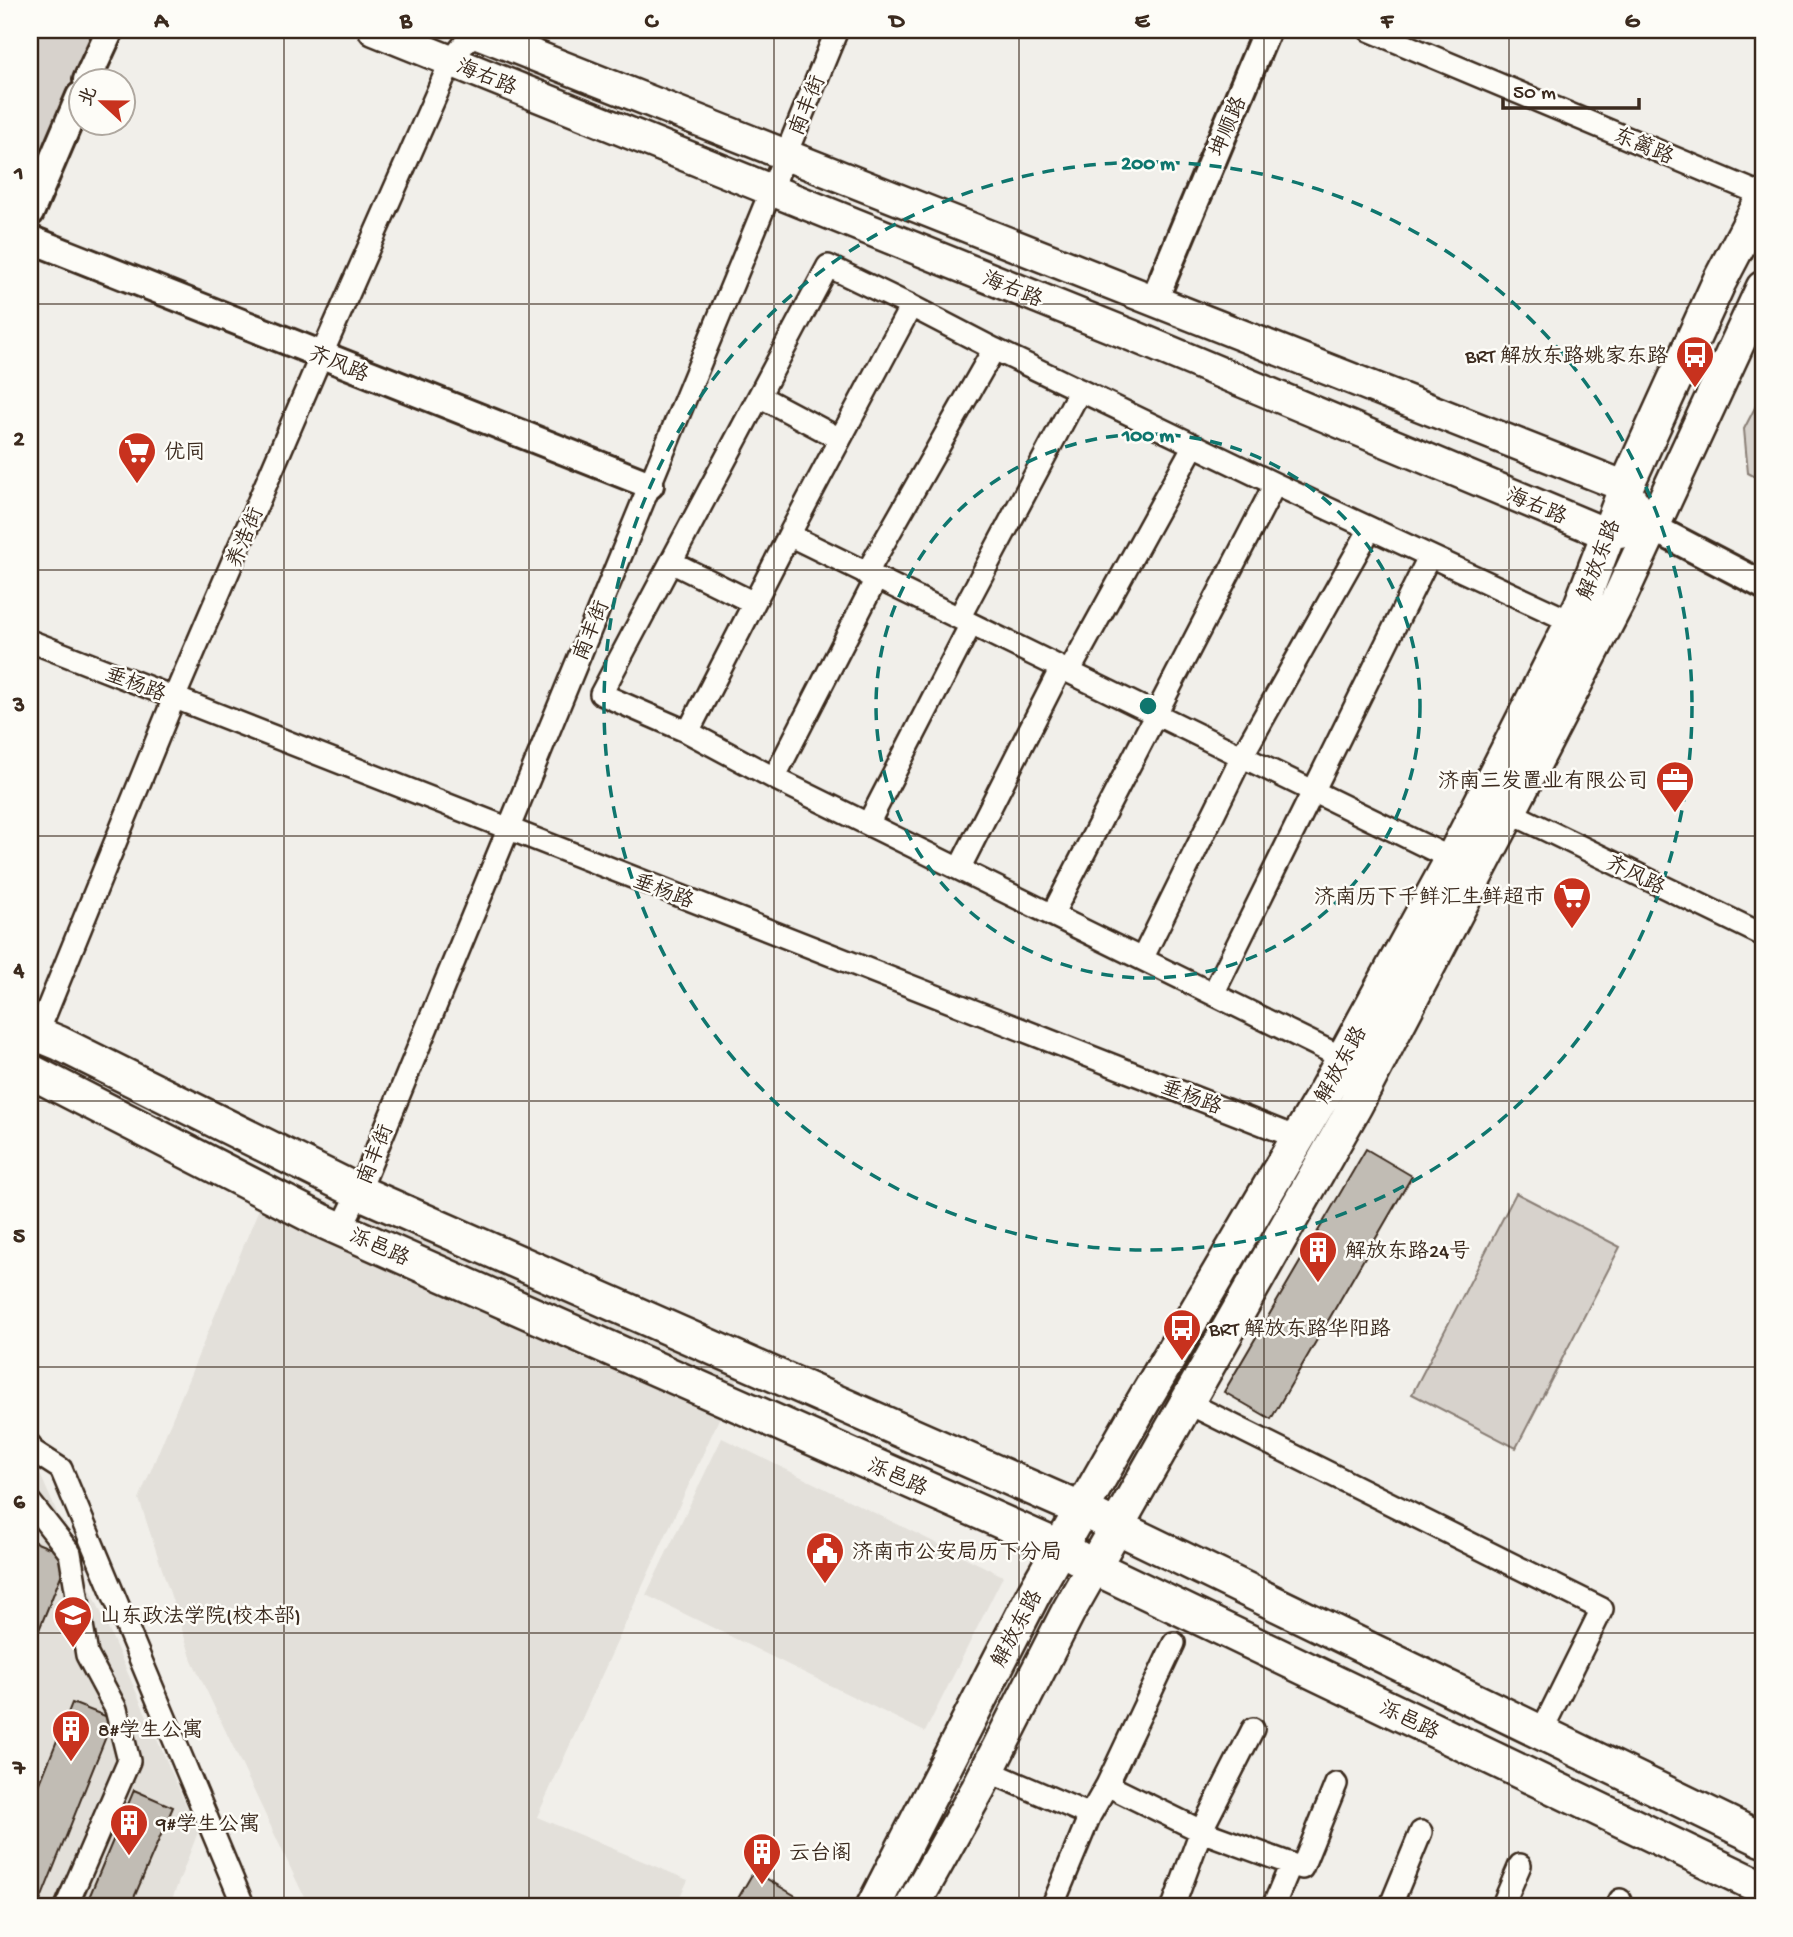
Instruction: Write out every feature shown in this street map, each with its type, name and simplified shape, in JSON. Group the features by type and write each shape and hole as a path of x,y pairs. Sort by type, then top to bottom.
{"main road":[{"name":"海右路","path":"374,30 1133,336 1607,534"},
{"name":"海右路","path":"473,30 785,157 1626,487"},
{"name":"解放东路","path":"873,1907 1028,1605 1298,1138 1452,859 1572,622 1626,487 1718,282 1763,197"},
{"name":"解放东路","path":"912,1907 988,1771 1068,1612 1355,1106 1618,601 1763,288"},
{"path":"1607,534 1652,527"},
{"name":"泺邑路","path":"33,1039 359,1192 1082,1510 1763,1840"},
{"name":"泺邑路","path":"30,1070 341,1229 1061,1548 1094,1567 1763,1888"}],"street":[{"path":"93,66 110,30"},
{"name":"养浩街","path":"33,1039 174,698 321,356 451,61 473,30"},
{"name":"南丰街","path":"341,1229 359,1192 837,30"},
{"name":"坤顺路","path":"1154,300 1267,30"},
{"name":"东篱路","path":"1369,30 1763,197"},
{"path":"30,213 66,129"},
{"name":"齐风路","path":"30,239 650,485"},
{"path":"1343,1058 774,778 688,732 601,694 828,266 1275,484 1572,622"},
{"path":"688,732 911,306"},
{"path":"774,778 871,577 994,349"},
{"path":"867,824 1080,390"},
{"path":"759,396 840,439"},
{"path":"959,869 1065,670 1195,445"},
{"path":"1052,915 1275,484"},
{"path":"1626,487 1652,527 1763,585"},
{"path":"1142,959 1242,756 1370,529"},
{"path":"789,535 1452,859"},
{"path":"1213,993 1429,557"},
{"path":"671,562 754,603"},
{"name":"垂杨路","path":"30,641 1298,1138"},
{"name":"齐风路","path":"1509,812 1763,935"},
{"path":"1188,1403 1602,1609 1541,1732"},
{"path":"30,1448 61,1469 244,1907"},
{"path":"30,1502 70,1553 87,1655 116,1709 128,1761 66,1907"},
{"path":"1052,1907 1090,1815 1107,1786 1174,1643"},
{"path":"1173,1907 1202,1830 1253,1729"},
{"path":"988,1771 1090,1815"},
{"path":"1107,1786 1202,1830 1302,1868 1336,1784"},
{"path":"1390,1907 1421,1832"},
{"path":"1281,1905 1291,1864"},
{"path":"1502,1907 1520,1865"}],"shaded area":[{"path":"30,30 96,30 82,66 66,66 66,107 30,200"},
{"path":"1763,392 1763,481 1748,473 1744,429"},
{"path":"272,1177 739,1375 537,1817 688,1880 675,1907 309,1907 192,1660 139,1499"},
{"path":"1516,1193 1620,1247 1516,1448 1412,1394"},
{"name":"济南市公安局历下分局","path":"722,1438 1003,1576 925,1732 646,1595"},
{"name":"山东政法学院(校本部)","path":"30,1462 36,1465 198,1832 169,1907 30,1907"}],"building":[{"name":"解放东路24号","path":"1366,1149 1412,1176 1271,1419 1224,1392"},
{"path":"30,1540 69,1556 30,1652"},
{"name":"8#学生公寓","path":"72,1703 113,1719 39,1904 30,1900 30,1808"},
{"name":"9#学生公寓","path":"134,1790 173,1807 130,1907 85,1907"},
{"name":"云台阁","path":"754,1871 804,1901 800,1907 733,1907"}],"place":[{"name":"BRT 解放东路姚家东路","path":"1695,389"},
{"name":"优同","path":"137,485"},
{"name":"济南三发置业有限公司","path":"1675,814"},
{"name":"济南历下千鲜汇生鲜超市","path":"1572,930"},
{"name":"解放东路24号","path":"1318,1284"},
{"name":"BRT 解放东路华阳路","path":"1182,1362"},
{"name":"济南市公安局历下分局","path":"825,1585"},
{"name":"山东政法学院(校本部)","path":"73,1649"},
{"name":"8#学生公寓","path":"71,1763"},
{"name":"9#学生公寓","path":"129,1857"},
{"name":"云台阁","path":"762,1886"}]}
